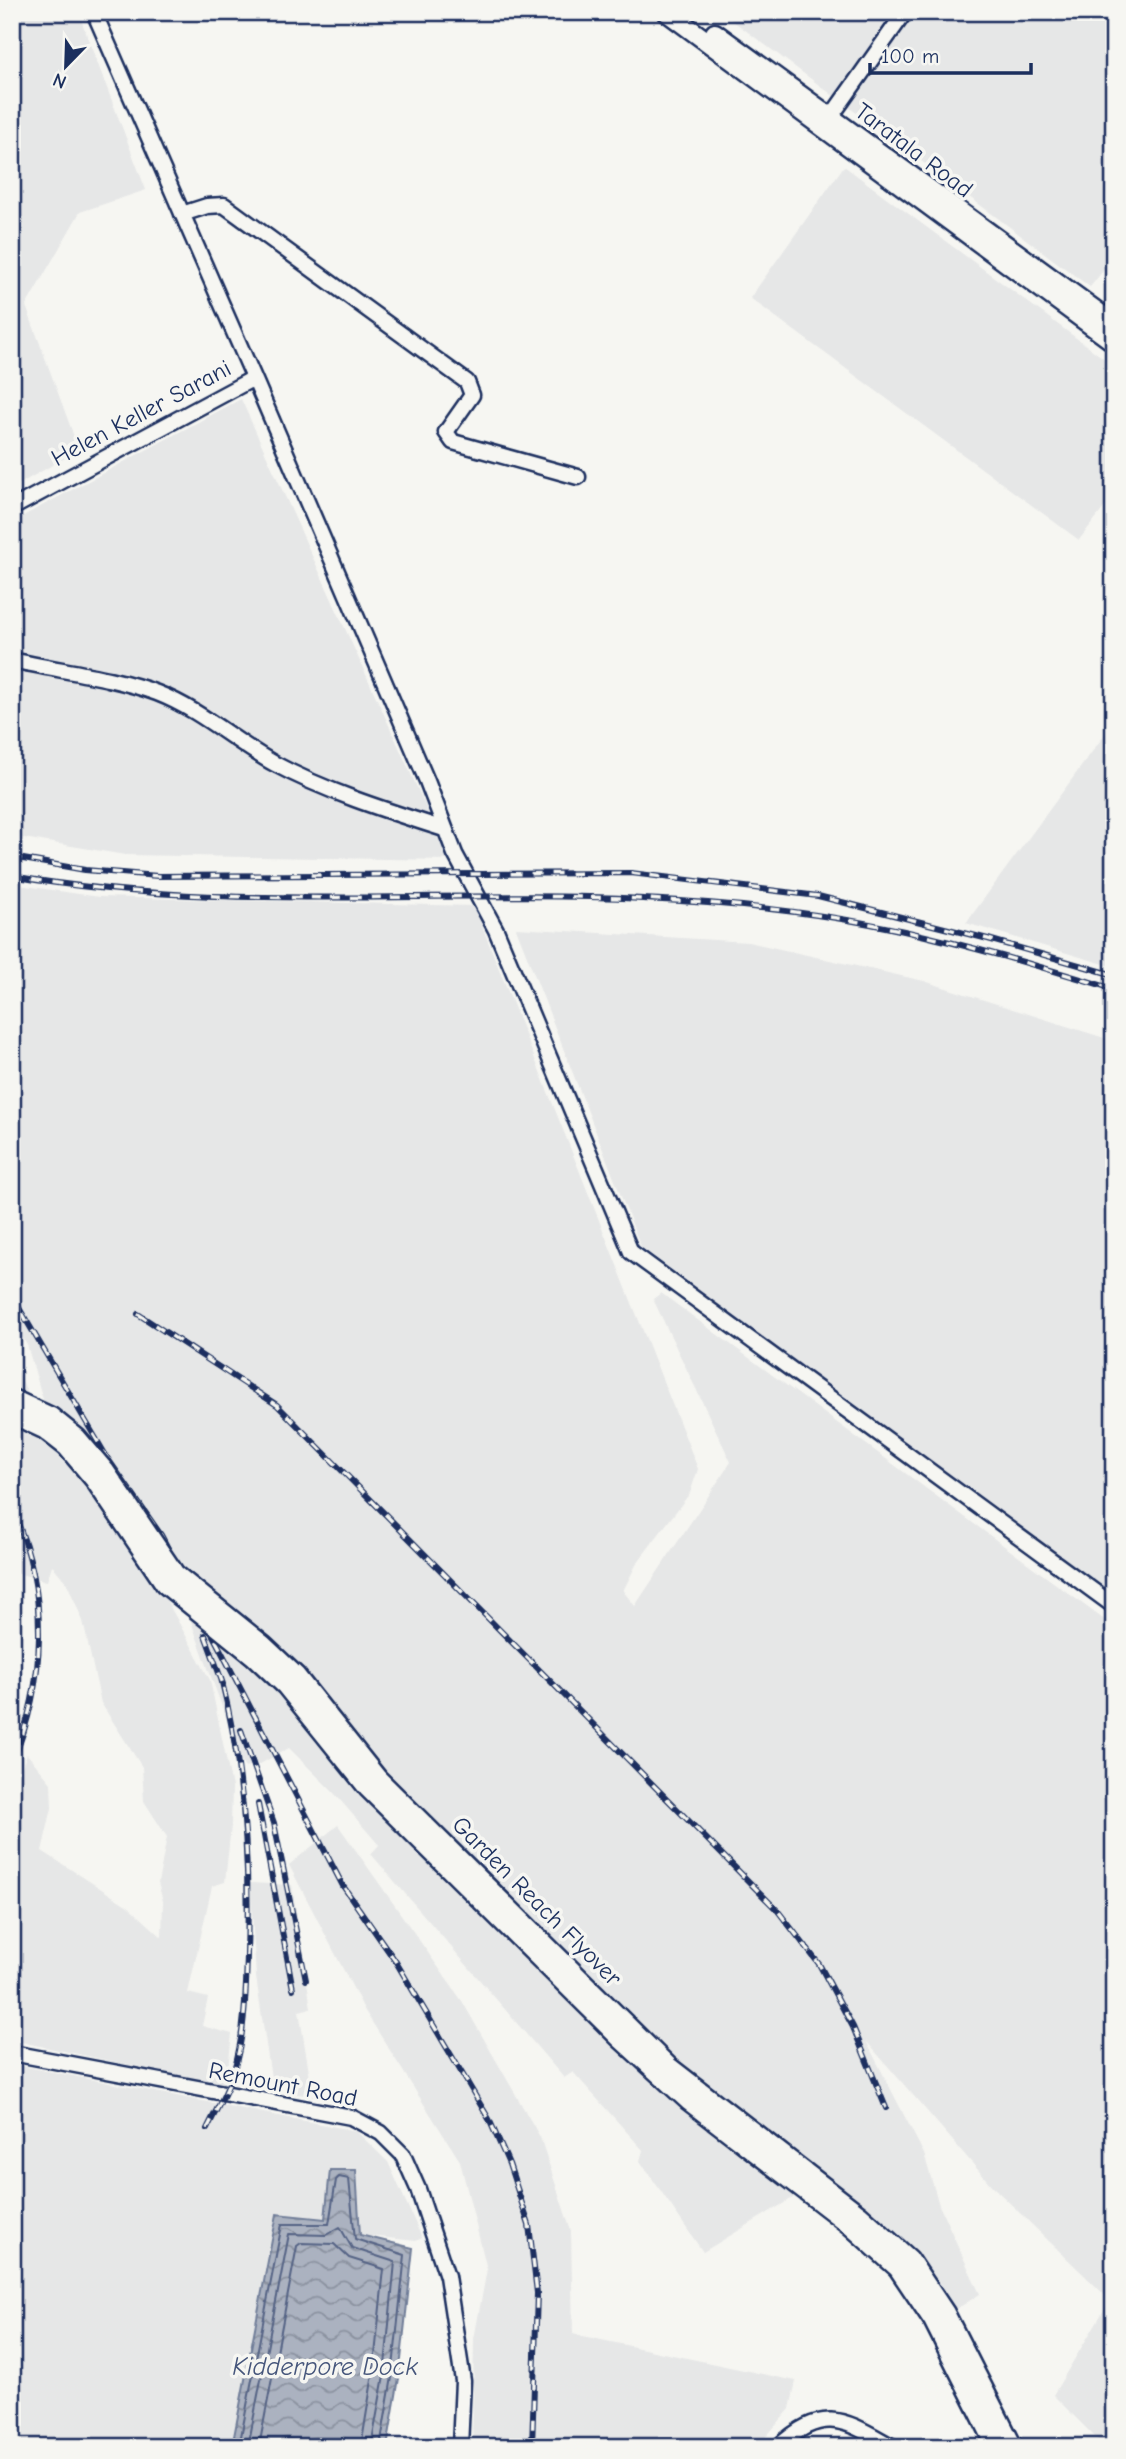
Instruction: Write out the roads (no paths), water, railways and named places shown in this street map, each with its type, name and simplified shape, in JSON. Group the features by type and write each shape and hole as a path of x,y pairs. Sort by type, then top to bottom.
{"main road":[{"path":"667,12 1114,342"},
{"name":"Taratala Road","path":"687,12 1114,324"},
{"name":"Garden Reach Flyover","path":"12,1399 44,1413 77,1438 105,1471 175,1574 264,1645 296,1676 379,1779 668,2066 859,2214 909,2259 945,2313 1013,2447"},
{"name":"Garden Reach Flyover","path":"12,1414 44,1429 68,1447 94,1479 164,1584 254,1656 286,1686 368,1788 620,2038 689,2101 850,2225 898,2269 933,2320 997,2447"}],"street":[{"path":"94,12 427,781 444,829 496,930 631,1252 1114,1606"},
{"path":"830,118 905,12"},
{"path":"182,214 207,206 224,205 467,382 472,395 446,432 453,442 578,477"},
{"name":"Helen Keller Sarani","path":"12,509 254,378"},
{"path":"12,660 106,678 159,694 192,709 243,745 279,766 444,829"},
{"name":"Remount Road","path":"12,2053 351,2118 381,2133 403,2155 418,2189 447,2276 463,2381 460,2447"},
{"path":"779,2447 811,2421 831,2420 851,2424 893,2447"}],"water":[{"name":"Kidderpore Dock","path":"330,2170 356,2170 360,2235 413,2248 399,2378 387,2447 232,2447 277,2214 325,2219"}],"railway":[{"path":"12,857 85,870 158,876 631,873 818,896 988,939 1114,975"},
{"path":"12,876 169,894 327,898 564,897 741,906 840,919 904,931 1114,989"},
{"path":"12,1296 108,1459 161,1535 343,1886 396,1962 489,2119 509,2164 529,2225 537,2293 532,2447"},
{"path":"138,1314 277,1405 778,1911 819,1964 853,2027 886,2108"},
{"path":"12,1510 33,1572 39,1636 32,1701 12,1763"},
{"path":"205,1635 223,1684"},
{"path":"207,2129 229,2085 238,2056 247,1968 244,1815 235,1746 221,1678"},
{"path":"241,1730 274,1823 306,1980"},
{"path":"258,1804 293,1989"}]}
